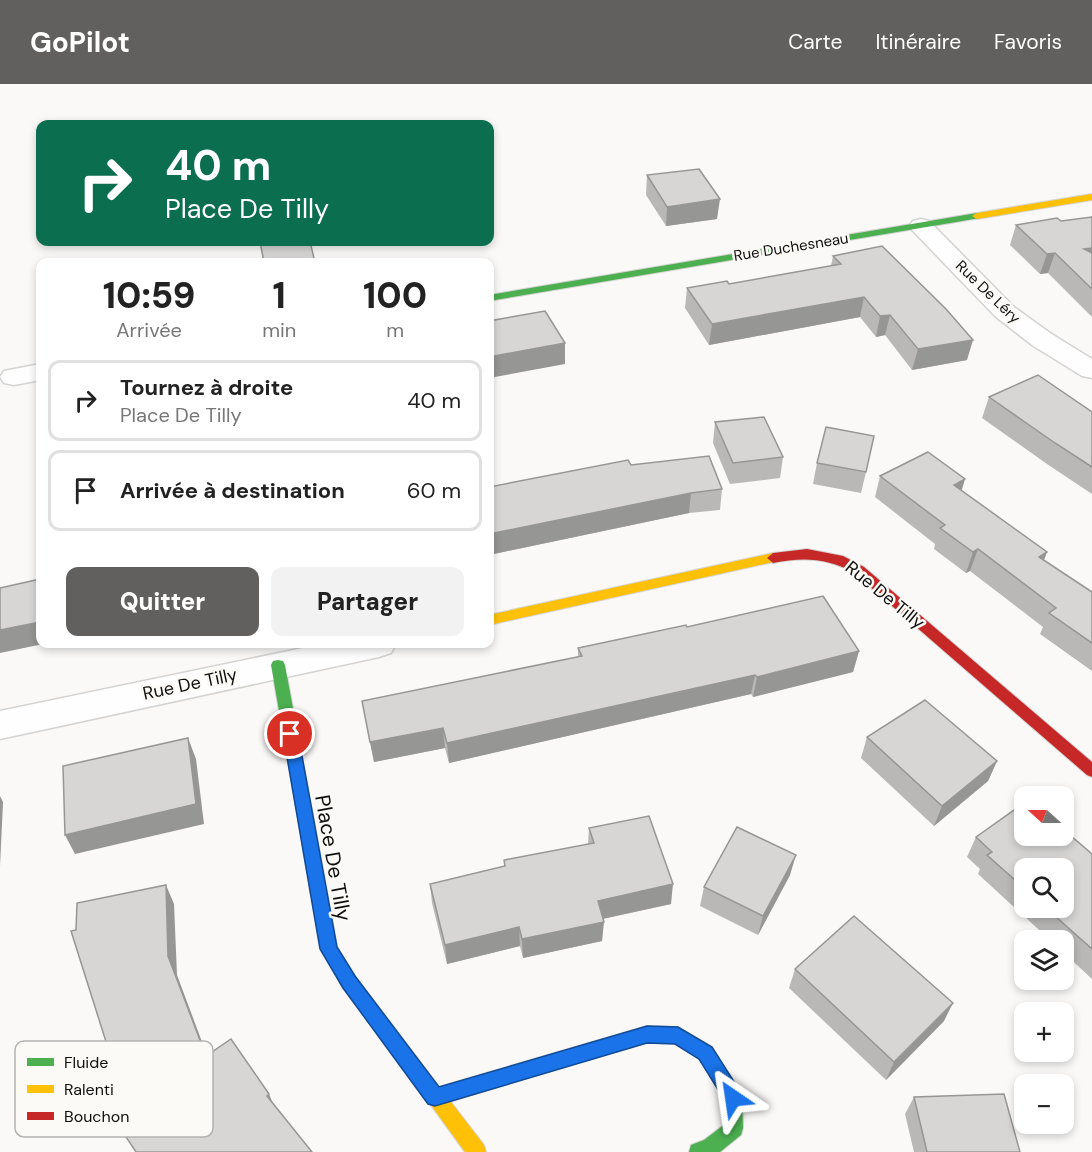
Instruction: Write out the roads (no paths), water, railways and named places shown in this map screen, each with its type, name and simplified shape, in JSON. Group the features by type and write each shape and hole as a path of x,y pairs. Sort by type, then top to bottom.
{"street":[{"name":"Rue Duchesneau","path":"494,297 1092,197"},
{"name":"Rue De Léry","path":"921,226 1005,312 1041,339 1092,370"},
{"path":"14,377 36,373"},
{"name":"Rue De Tilly","path":"494,619 791,554 827,554 845,560 859,570 1092,771"},
{"name":"Rue De Tilly","path":"0,725 360,648"},
{"name":"Place De Tilly","path":"278,665 329,949 349,982 477,1152"},
{"path":"435,1097 647,1034 678,1035 706,1053 733,1098 734,1128 710,1148 698,1152"}]}
